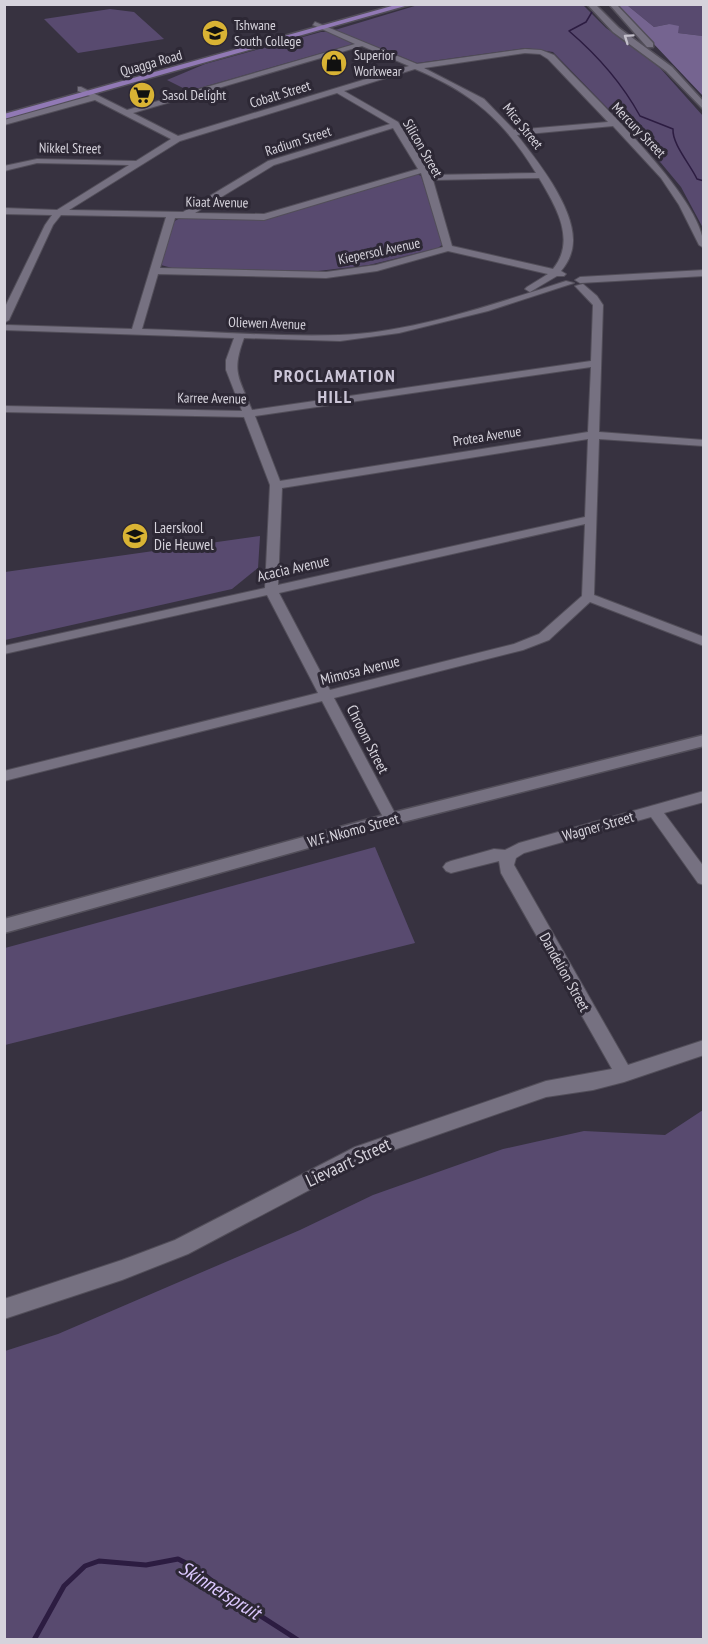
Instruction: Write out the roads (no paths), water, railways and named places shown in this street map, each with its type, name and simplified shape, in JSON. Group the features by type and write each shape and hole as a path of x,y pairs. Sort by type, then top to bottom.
{"main road":[{"name":"Quagga Road","path":"6,114 81,89 387,4"},
{"name":"Quagga Road","path":"6,114 94,95 410,4"},
{"path":"590,4 616,30 669,69 702,105"},
{"path":"612,4 667,62 669,69"},
{"name":"W.F. Nkomo Street","path":"4,926 391,819 704,740"}],"street":[{"name":"Mica Street","path":"315,24 414,67 480,100 492,111 543,175 568,236 565,257 573,281"},
{"path":"127,112 362,44"},
{"name":"Cobalt Street","path":"5,327 49,225 59,212 177,139 414,67 537,51"},
{"name":"Mercury Street","path":"537,51 551,57 669,182 704,245"},
{"path":"81,89 177,139"},
{"name":"Silicon Street","path":"338,90 395,125 428,178 448,248"},
{"path":"4,123 94,95"},
{"path":"509,133 613,123"},
{"name":"Radium Street","path":"185,215 271,163 395,125"},
{"name":"Nikkel Street","path":"4,169 37,161 136,163"},
{"name":"Kiaat Avenue","path":"4,211 271,216 422,170"},
{"path":"428,178 543,175"},
{"path":"136,333 157,271 171,214"},
{"name":"Kiepersol Avenue","path":"157,271 326,275 377,268 448,248 573,281"},
{"name":"Oliewen Avenue","path":"503,305 573,281 704,273"},
{"path":"573,281 594,298 598,305 588,597 704,642"},
{"name":"Oliewen Avenue","path":"5,327 322,338 382,334 503,305 573,281"},
{"path":"240,335 231,366 276,485 271,590"},
{"name":"Karree Avenue","path":"4,409 249,414 596,363"},
{"name":"Protea Avenue","path":"276,485 593,435 704,443"},
{"name":"Acacia Avenue","path":"4,650 590,519"},
{"name":"Chroom Street","path":"271,590 391,819"},
{"name":"Mimosa Avenue","path":"4,776 533,643 549,633 588,597"},
{"name":"Wagner Street","path":"451,867 494,855 507,863 519,849 704,796"},
{"path":"654,810 704,879"},
{"name":"Dandelion Street","path":"507,863 624,1074"},
{"name":"Lievaart Street","path":"4,1309 122,1270 181,1247 362,1153 546,1089 593,1082 624,1074 704,1047"}],"waterway":[{"path":"592,12 586,22 569,31 608,70 640,116 673,129 675,141 682,154 697,179 704,181"},
{"name":"Skinnerspruit","path":"34,1640 64,1586 85,1566 99,1561 146,1565 178,1559 196,1568 234,1599 298,1640"}],"place":[{"name":"Tshwane South College","path":"215,33"},
{"name":"Superior Workwear","path":"334,63"},
{"name":"Sasol Delight","path":"142,95"},
{"name":"Laerskool Die Heuwel","path":"135,536"}],"district":[{"name":"PROCLAMATION HILL","path":"335,385"}]}
